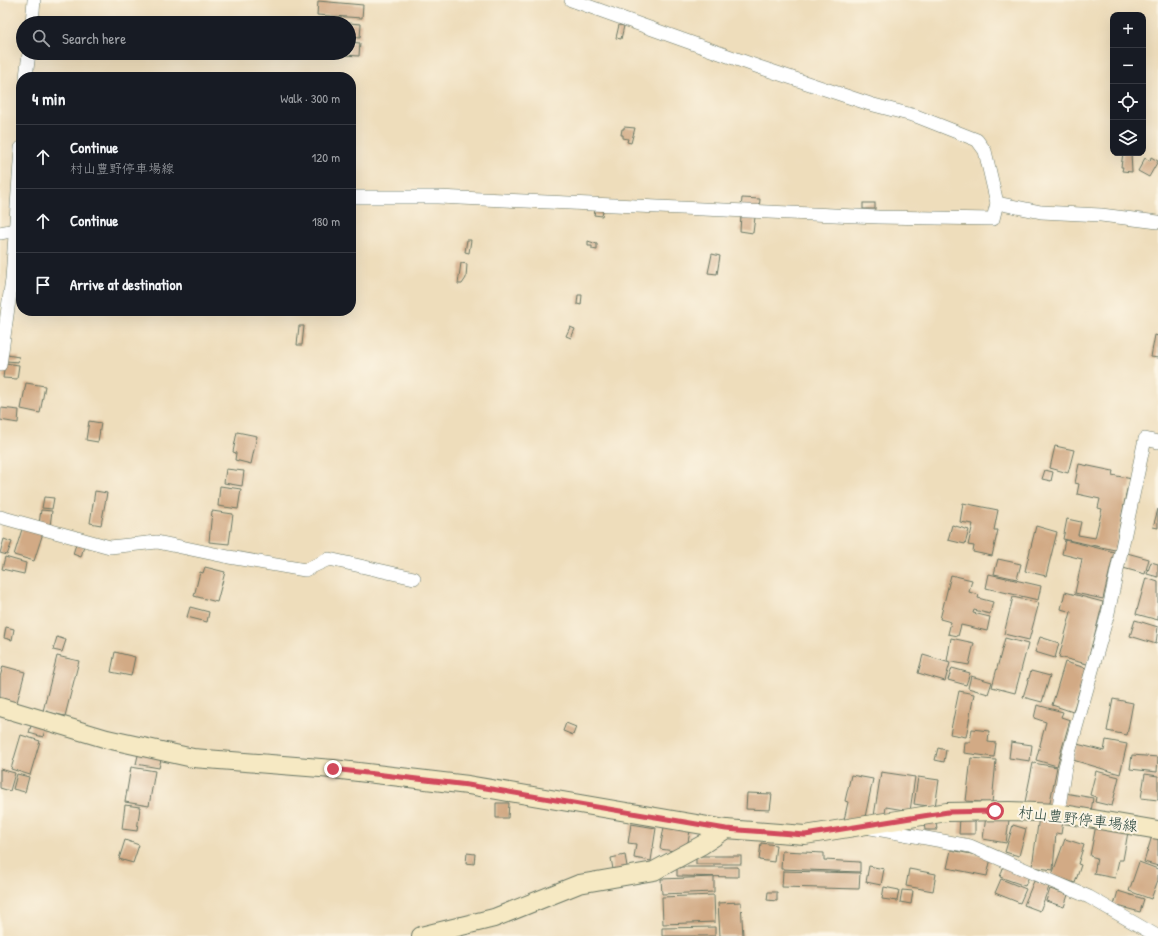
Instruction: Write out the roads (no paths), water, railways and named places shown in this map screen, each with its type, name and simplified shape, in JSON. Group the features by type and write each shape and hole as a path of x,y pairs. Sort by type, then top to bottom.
{"main road":[{"name":"村山豊野停車場線","path":"0,707 107,738 193,758 333,769 468,785 726,829 805,835 948,812 1009,811 1058,813 1158,830"},
{"path":"421,936 494,918 579,884 654,871 702,845 726,829"}],"street":[{"path":"33,16 34,0"},
{"path":"356,197 438,197 774,212 993,219 997,203 985,151 978,140 916,116 870,104 738,60 570,0"},
{"path":"27,72 28,60"},
{"path":"997,203 1041,212 1101,214 1158,222"},
{"path":"0,233 16,229"},
{"path":"0,365 16,246"},
{"path":"1058,813 1065,767 1108,613 1145,439 1158,442"},
{"path":"0,517 110,547 157,542 229,557 305,570 329,559 414,578"},
{"path":"864,826 970,846 1089,897 1156,936"}]}
